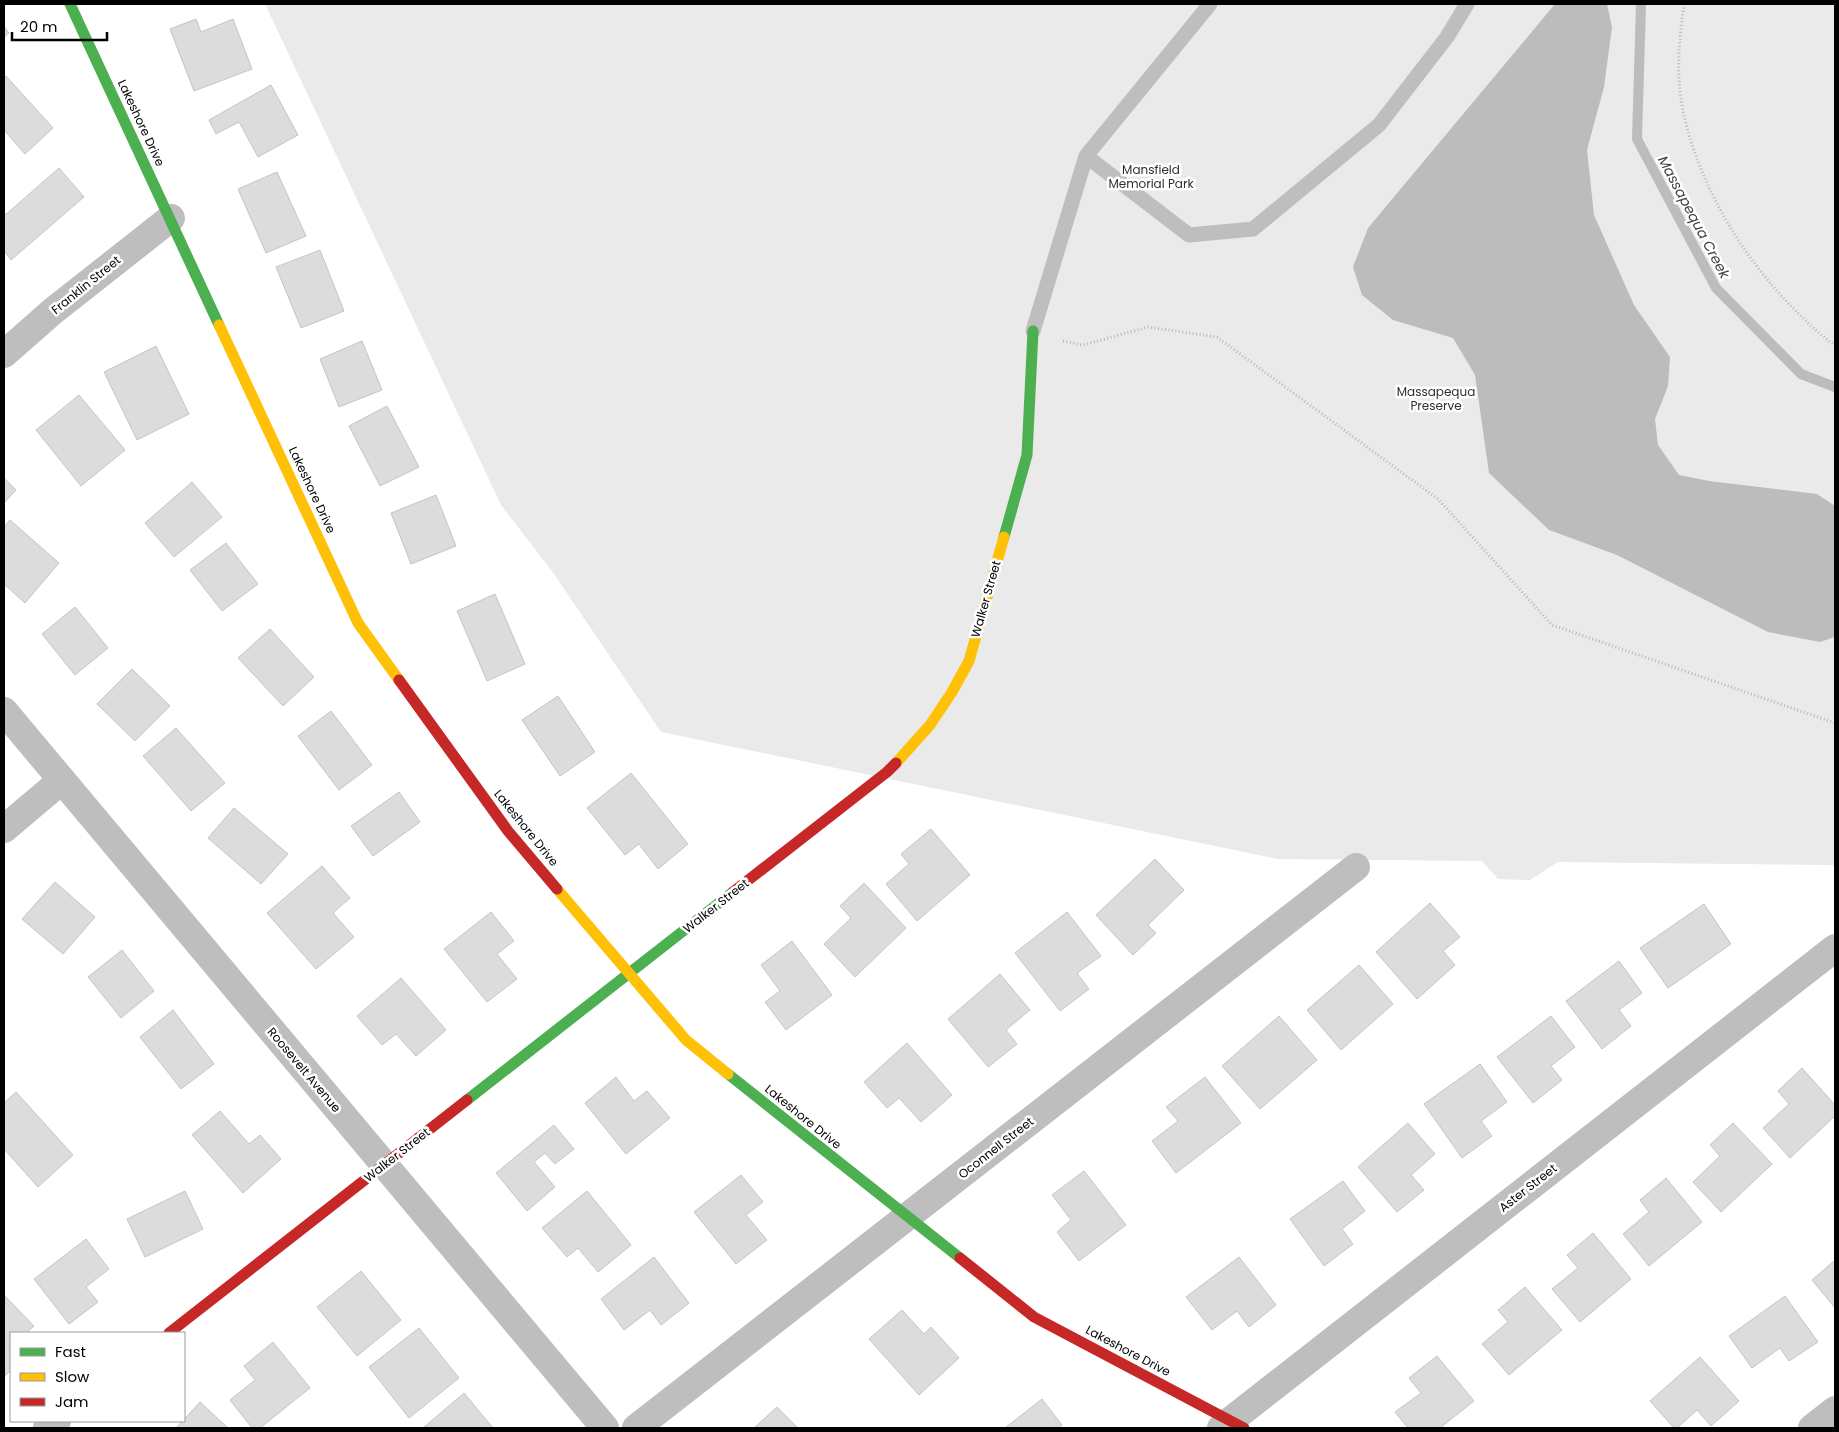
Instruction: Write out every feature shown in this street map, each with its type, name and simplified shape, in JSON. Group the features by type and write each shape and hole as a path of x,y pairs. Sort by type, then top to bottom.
{"street":[{"name":"Lakeshore Drive","path":"70,4 358,623 508,831 686,1040 907,1218 1034,1317 1232,1426"},
{"name":"Franklin Street","path":"4,354 53,311 171,218"},
{"name":"Walker Street","path":"170,1332 887,772 930,725 952,692 969,661 1027,455 1033,331"},
{"name":"Roosevelt Avenue","path":"4,711 605,1428"},
{"path":"4,829 62,780"},
{"name":"Oconnell Street","path":"636,1428 1356,868"},
{"name":"Aster Street","path":"1232,1426 1835,948"},
{"path":"1812,1428 1835,1410"}],"lane":[{"path":"1033,331 1086,156 1210,4"},
{"path":"1086,156 1189,235 1253,229 1380,125 1447,37 1466,4"}],"path":[{"path":"1684,4 1678,46 1681,98 1688,130 1706,180 1741,246 1777,293 1823,338 1835,345"},
{"path":"1033,331 1066,342 1083,345 1148,327 1217,337 1438,499 1552,625 1835,724"}],"green space":[{"name":"Massapequa Preserve","path":"265,4 1835,4 1835,865 1558,862 1530,880 1498,879 1482,861 1278,859 661,732 554,574 501,505"}],"shaded area":[{"path":"1555,4 1607,4 1612,27 1604,87 1587,150 1594,215 1634,305 1670,357 1668,386 1655,419 1658,445 1679,475 1709,481 1817,494 1835,506 1835,637 1820,642 1768,632 1617,555 1549,530 1489,473 1475,375 1453,338 1393,320 1362,295 1353,267 1368,228"}],"building":[{"path":"196,19 201,32 233,19 252,69 194,91 170,29"},
{"path":"4,26 9,33 4,37"},
{"path":"6,76 53,128 25,154 4,130 4,78"},
{"path":"271,85 298,135 258,157 239,122 216,134 209,120"},
{"path":"59,168 84,197 11,260 4,251 4,216"},
{"path":"277,172 306,236 266,253 238,189"},
{"path":"320,250 344,311 301,328 276,267"},
{"path":"362,341 382,390 339,407 320,359"},
{"path":"156,346 189,414 137,440 104,372"},
{"path":"79,395 125,450 81,486 36,430"},
{"path":"387,406 419,467 380,486 349,426"},
{"path":"4,478 16,490 4,503"},
{"path":"192,482 222,517 174,557 145,523"},
{"path":"436,495 456,546 411,564 391,513"},
{"path":"10,520 59,563 25,603 4,584 4,527"},
{"path":"226,543 258,584 222,611 190,570"},
{"path":"495,594 525,664 487,681 457,611"},
{"path":"75,607 108,648 75,675 42,634"},
{"path":"270,629 314,677 283,706 238,658"},
{"path":"132,669 170,706 135,741 97,704"},
{"path":"558,696 595,752 560,776 522,720"},
{"path":"331,711 372,765 339,790 298,736"},
{"path":"176,728 225,783 191,811 143,756"},
{"path":"631,773 688,844 658,869 639,844 625,855 587,808"},
{"path":"399,792 420,822 373,856 351,826"},
{"path":"234,808 288,854 261,884 208,838"},
{"path":"931,829 970,875 917,921 886,884 909,864 901,854"},
{"path":"1155,859 1184,890 1148,925 1156,933 1133,955 1096,915"},
{"path":"322,866 350,898 333,913 354,937 316,969 267,913"},
{"path":"55,882 95,917 63,954 22,919"},
{"path":"864,883 906,928 855,977 824,944 851,918 840,906"},
{"path":"1430,903 1460,937 1443,951 1455,965 1417,999 1376,952"},
{"path":"1704,904 1731,944 1668,988 1640,948"},
{"path":"491,912 514,941 497,954 517,979 487,1002 444,949"},
{"path":"1067,912 1101,956 1077,973 1089,989 1060,1011 1015,953"},
{"path":"792,941 832,995 786,1030 765,1002 780,991 761,965"},
{"path":"122,950 154,991 121,1018 88,977"},
{"path":"1619,961 1642,993 1619,1010 1631,1026 1602,1049 1566,1001"},
{"path":"1359,965 1393,1004 1341,1050 1307,1010"},
{"path":"1000,974 1030,1010 1006,1030 1017,1044 988,1067 948,1019"},
{"path":"401,978 446,1030 416,1056 396,1034 382,1045 357,1016"},
{"path":"173,1010 214,1064 181,1089 140,1037"},
{"path":"1279,1016 1317,1060 1260,1109 1222,1066"},
{"path":"1551,1016 1575,1047 1551,1066 1562,1080 1533,1103 1497,1057"},
{"path":"907,1043 952,1095 921,1122 899,1098 887,1108 864,1082"},
{"path":"1480,1064 1507,1102 1481,1121 1492,1136 1462,1158 1424,1104"},
{"path":"1802,1068 1835,1105 1835,1116 1790,1158 1763,1128 1789,1104 1778,1091"},
{"path":"616,1077 634,1101 647,1091 670,1118 626,1154 585,1103"},
{"path":"1205,1077 1241,1123 1176,1173 1152,1141 1178,1121 1166,1107"},
{"path":"16,1092 73,1155 38,1187 4,1149 4,1103"},
{"path":"220,1111 249,1144 260,1135 281,1159 243,1193 192,1135"},
{"path":"1408,1123 1435,1154 1411,1175 1424,1190 1397,1212 1358,1167"},
{"path":"1733,1123 1772,1164 1721,1212 1693,1182 1720,1156 1710,1145"},
{"path":"554,1125 574,1149 555,1164 545,1153 534,1162 555,1187 527,1211 496,1173"},
{"path":"1084,1171 1126,1225 1079,1261 1057,1232 1071,1220 1052,1195"},
{"path":"741,1175 763,1202 746,1215 767,1240 736,1264 694,1212"},
{"path":"1666,1178 1702,1222 1649,1266 1623,1234 1649,1212 1640,1200"},
{"path":"1343,1181 1365,1211 1342,1229 1353,1244 1324,1266 1290,1219"},
{"path":"185,1191 203,1229 145,1257 127,1219"},
{"path":"587,1191 631,1245 598,1272 578,1248 567,1257 542,1228"},
{"path":"1593,1233 1631,1279 1580,1322 1552,1289 1578,1268 1567,1255"},
{"path":"86,1239 109,1269 86,1287 98,1302 69,1324 34,1279"},
{"path":"654,1257 689,1303 661,1325 650,1310 624,1330 601,1299"},
{"path":"1239,1257 1276,1305 1249,1327 1237,1311 1212,1330 1186,1297"},
{"path":"1835,1260 1835,1308 1812,1280"},
{"path":"361,1271 401,1320 357,1356 317,1307"},
{"path":"1525,1287 1562,1330 1509,1375 1482,1344 1508,1322 1498,1310"},
{"path":"5,1296 34,1326 27,1332 10,1332 10,1348 8,1349 10,1352 10,1371 4,1377"},
{"path":"1785,1296 1818,1342 1789,1361 1780,1348 1752,1368 1729,1336"},
{"path":"902,1310 924,1334 931,1327 959,1358 919,1395 869,1339"},
{"path":"419,1328 459,1378 409,1418 369,1367"},
{"path":"273,1342 310,1388 260,1428 252,1428 230,1400 255,1380 244,1366"},
{"path":"1437,1356 1474,1401 1440,1428 1408,1428 1395,1412 1421,1393 1409,1378"},
{"path":"1700,1357 1739,1401 1711,1426 1697,1410 1677,1428 1674,1428 1650,1401"},
{"path":"464,1393 493,1428 423,1428"},
{"path":"1042,1399 1062,1425 1058,1428 1005,1428"},
{"path":"200,1402 228,1428 176,1428 182,1422 185,1422 185,1418"},
{"path":"777,1407 798,1428 754,1428"}],"waterway":[{"name":"Massapequa Creek","path":"1641,4 1637,139 1716,288 1801,374 1835,387"}],"traffic: fast":[{"path":"70,4 219,325"},
{"path":"1004,537 1027,455 1033,331"},
{"path":"467,1100 733,892"},
{"path":"728,1074 960,1258"}],"traffic: slow":[{"path":"219,325 358,623 399,680"},
{"path":"896,763 930,725 952,692 969,661 1004,537"},
{"path":"557,889 686,1040 728,1074"}],"traffic: jam":[{"path":"399,680 508,831 557,889"},
{"path":"733,892 896,763"},
{"path":"170,1332 467,1100"},
{"path":"960,1258 1034,1317 1244,1428"}],"park label":[{"name":"Mansfield Memorial Park","path":"1151,177"}]}
